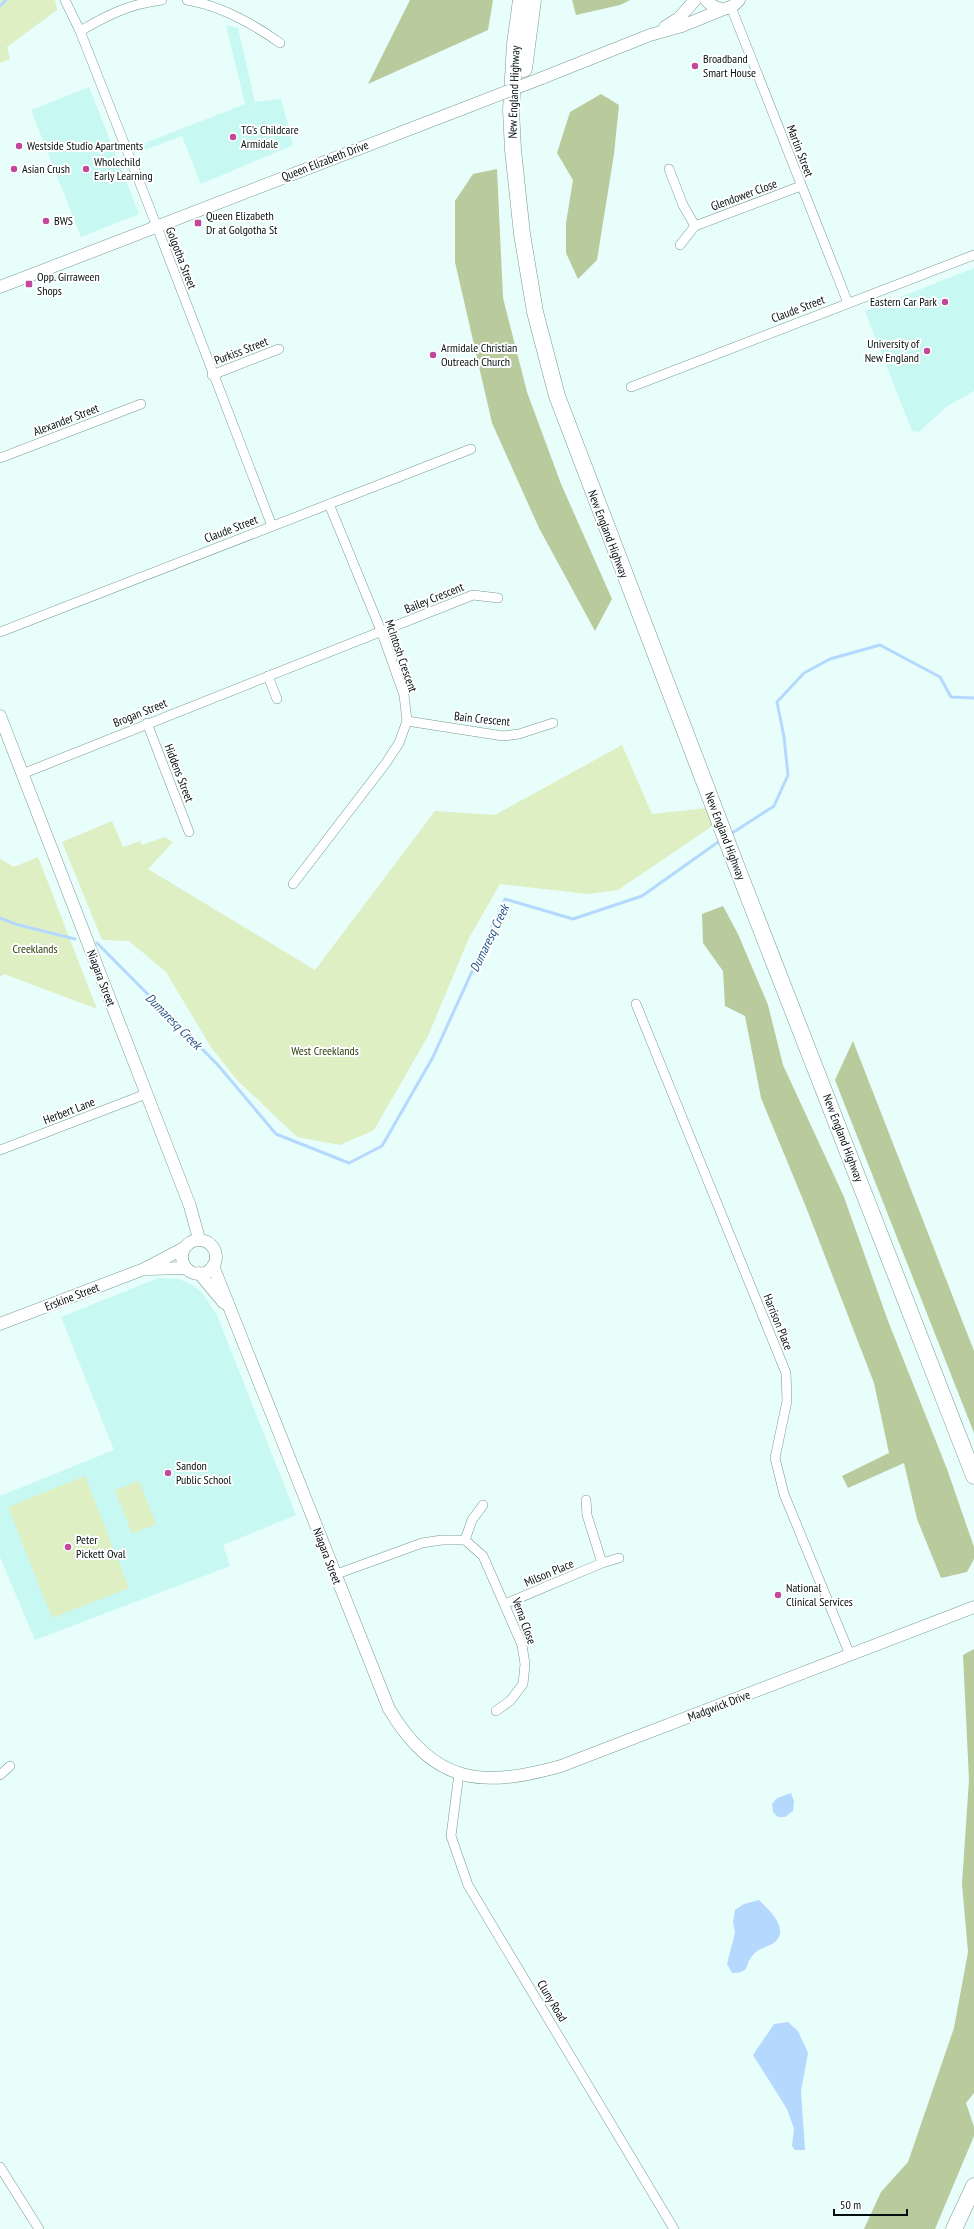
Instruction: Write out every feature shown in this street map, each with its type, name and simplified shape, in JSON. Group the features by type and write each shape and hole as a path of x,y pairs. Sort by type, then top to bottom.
{"highway":[{"name":"New England Highway","path":"521,0 515,44 512,110 513,150 518,184 522,234 535,312 557,396 736,865 974,1476"},
{"name":"New England Highway","path":"518,184 524,73 533,0"},
{"path":"954,2229 974,2186"}],"street":[{"name":"Golgotha Street","path":"65,0 80,31 212,375 272,526"},
{"path":"80,31 116,11 142,3 162,0"},
{"path":"188,0 209,4 226,11 265,32 280,43"},
{"name":"Queen Elizabeth Drive","path":"650,35 679,18 695,0"},
{"path":"706,0 713,7 735,3"},
{"name":"Queen Elizabeth Drive","path":"0,287 650,35 682,26 735,3"},
{"name":"Martin Street","path":"735,3 801,186 848,303"},
{"path":"669,169 685,210 695,226 680,245"},
{"name":"Glendower Close","path":"695,226 801,186"},
{"name":"Claude Street","path":"631,387 974,255"},
{"name":"Purkiss Street","path":"212,375 279,349"},
{"name":"Alexander Street","path":"0,458 141,404"},
{"name":"Claude Street","path":"0,632 471,449"},
{"name":"McIntosh Crescent","path":"293,884 386,763 399,743 406,721 404,695 382,633 329,504"},
{"name":"Bailey Crescent","path":"382,633 474,595 498,598"},
{"name":"Brogan Street","path":"22,774 147,723 382,633"},
{"path":"268,676 277,700"},
{"name":"Niagara Street","path":"0,716 190,1206 199,1240"},
{"name":"Bain Crescent","path":"406,721 503,736 519,734 553,724"},
{"name":"Hiddens Street","path":"147,723 189,832"},
{"name":"Harrison Place","path":"636,1004 786,1373 787,1401 775,1458 784,1494 850,1655"},
{"name":"Herbert Lane","path":"0,1150 146,1094"},
{"path":"199,1240 207,1242 214,1250 215,1260 213,1266 209,1270 199,1274 190,1271 186,1268 182,1258 184,1248 191,1241 199,1240"},
{"name":"Erskine Street","path":"0,1324 144,1269 184,1248"},
{"name":"Niagara Street","path":"213,1266 334,1575 389,1709 402,1730 425,1754 442,1766 459,1773"},
{"name":"Erskine Street","path":"144,1269 186,1268"},
{"name":"Niagara Street","path":"199,1274 232,1312"},
{"path":"586,1500 587,1515 602,1564"},
{"path":"334,1575 422,1543 442,1540 465,1540 472,1520 483,1506"},
{"name":"Verna Close","path":"465,1540 483,1556 506,1604 522,1645 525,1664 523,1684 510,1701 496,1711"},
{"name":"Milson Place","path":"506,1604 619,1558"},
{"name":"Madgwick Drive","path":"459,1773 476,1778 498,1779 524,1776 561,1766 974,1607"},
{"path":"0,1775 10,1766"},
{"name":"Cluny Road","path":"459,1773 451,1836 468,1885 674,2229"},
{"path":"0,2166 39,2229"}],"shaded area":[{"path":"226,25 238,28 255,102 281,99 293,145 201,184 182,136 142,151 140,145 245,104"},
{"path":"89,87 139,214 81,237 31,110"},
{"name":"University of New England","path":"974,268 974,391 946,407 919,432 912,431 865,311"},
{"name":"Sandon Public School","path":"158,1278 179,1279 194,1286 203,1294 217,1315 296,1515 223,1545 230,1566 35,1640 0,1557 0,1496 114,1450 61,1317"},
{"path":"791,1793 794,1801 793,1811 785,1817 778,1817 773,1812 772,1804 777,1798"},
{"path":"759,1900 776,1919 780,1931 779,1937 773,1944 755,1953 750,1959 745,1970 738,1973 732,1973 727,1964 735,1933 733,1922 735,1910 744,1904"},
{"path":"788,2022 798,2031 808,2053 801,2091 805,2150 795,2150 792,2146 794,2129 787,2109 753,2055 774,2024"}],"green space":[{"path":"0,0 55,0 57,10 7,47 10,59 0,63"},
{"path":"410,0 493,0 488,30 368,84"},
{"path":"572,0 630,0 620,5 576,15"},
{"path":"601,94 619,105 614,154 597,260 578,279 566,253 566,223 573,180 557,153 570,112"},
{"path":"497,169 503,298 527,392 561,484 612,599 595,631 539,528 492,423 455,262 455,201 473,174"},
{"name":"West Creeklands","path":"622,745 652,814 707,808 714,825 618,890 588,894 500,884 469,938 428,1036 374,1130 340,1145 297,1137 236,1079 211,1047 166,972 129,941 102,940 62,842 112,821 123,847 140,841 142,845 164,837 173,842 148,869 315,970 435,811 495,815"},
{"name":"Creeklands","path":"38,857 97,1009 4,974 0,977 0,859 14,867"},
{"path":"723,906 738,934 768,1005 783,1065 844,1197 888,1321 947,1469 974,1547 974,1559 967,1572 941,1578 917,1519 904,1463 848,1488 842,1476 889,1453 874,1383 806,1207 761,1098 745,1016 725,1006 723,971 703,943 702,914"},
{"path":"853,1041 974,1351 974,1433 835,1080"},
{"name":"Peter Pickett Oval","path":"85,1476 129,1588 52,1618 8,1507"},
{"path":"139,1481 156,1524 132,1534 115,1490"},
{"path":"974,1649 974,2093 966,2103 974,2127 974,2136 935,2229 864,2229 881,2192 908,2162 954,2028 968,1952 962,1884 969,1780 963,1655"}],"waterway":[{"path":"0,6 6,0"},
{"name":"Dumaresq Creek","path":"729,835 774,806 788,775 784,737 777,702 804,673 830,659 880,645 940,677 951,697 974,698"},
{"name":"Dumaresq Creek","path":"97,943 217,1064 276,1134 349,1163 382,1146 433,1057 505,899 573,919 642,896 721,840"},
{"name":"Dumaresq Creek","path":"0,918 15,924 75,939"}],"place":[{"name":"Broadband Smart House","path":"695,66"},
{"name":"TG's Childcare Armidale","path":"233,137"},
{"name":"Westside Studio Apartments","path":"19,146"},
{"name":"Asian Crush","path":"14,169"},
{"name":"Wholechild Early Learning","path":"86,169"},
{"name":"BWS","path":"46,221"},
{"name":"Queen Elizabeth Dr at Golgotha St","path":"198,223"},
{"name":"Opp. Girraween Shops","path":"29,284"},
{"name":"Eastern Car Park","path":"945,302"},
{"name":"University of New England","path":"927,351"},
{"name":"Armidale Christian Outreach Church","path":"433,355"},
{"name":"Sandon Public School","path":"168,1473"},
{"name":"Peter Pickett Oval","path":"68,1547"},
{"name":"National Clinical Services","path":"778,1595"}]}
